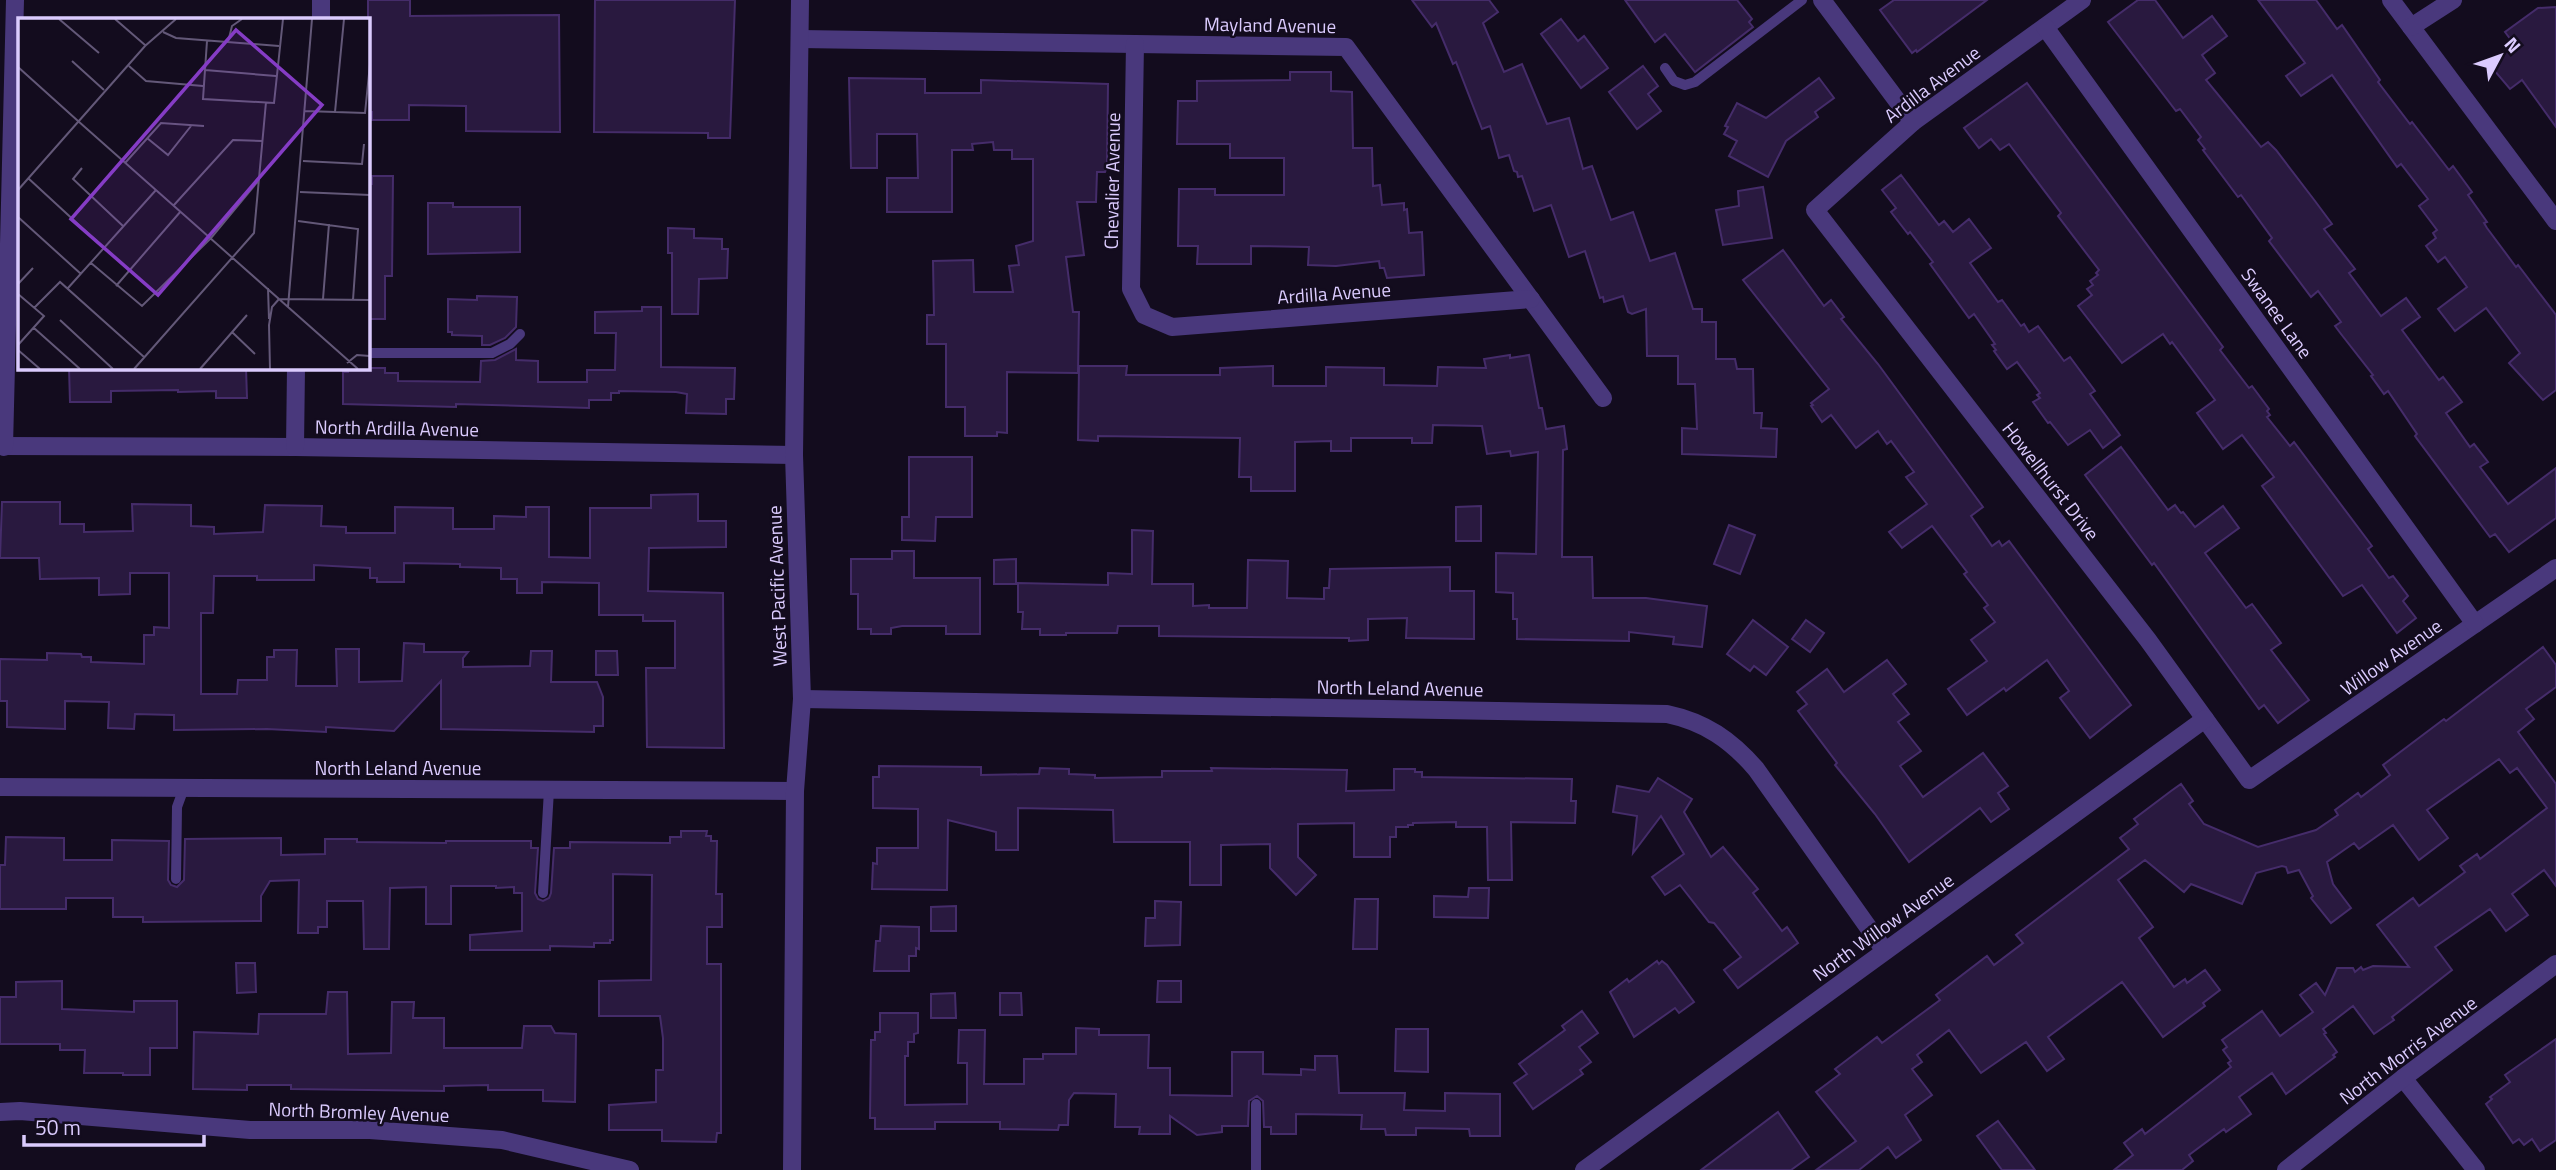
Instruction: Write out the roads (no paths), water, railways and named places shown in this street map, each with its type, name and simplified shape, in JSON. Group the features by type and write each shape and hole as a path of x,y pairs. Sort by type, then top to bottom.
{"street":[{"path":"2,447 15,0"},
{"path":"321,0 321,18"},
{"name":"West Pacific Avenue","path":"792,1170 795,791 802,699 794,456 800,0"},
{"path":"1822,0 1913,122"},
{"name":"Ardilla Avenue","path":"1815,210 1913,122 2082,0"},
{"path":"2391,0 2556,221"},
{"path":"2411,27 2453,0"},
{"name":"Swanee Lane","path":"2045,27 2475,624"},
{"name":"Mayland Avenue","path":"800,39 1346,47 1603,398"},
{"name":"Chevalier Avenue","path":"1135,44 1131,289 1144,315"},
{"name":"Howellhurst Drive","path":"1815,210 2148,640 2249,780"},
{"name":"Ardilla Avenue","path":"1144,315 1172,327 1531,299"},
{"path":"295,447 296,369"},
{"name":"North Ardilla Avenue","path":"2,447 295,447 794,456"},
{"name":"Willow Avenue","path":"2249,780 2556,568"},
{"name":"North Leland Avenue","path":"802,699 1653,714 1690,719 1715,731 1738,748 1756,769 1885,951"},
{"name":"North Willow Avenue","path":"1584,1170 2206,719"},
{"name":"North Leland Avenue","path":"0,788 795,791"},
{"name":"North Morris Avenue","path":"2286,1170 2556,964"},
{"path":"2403,1079 2476,1170"},
{"name":"North Bromley Avenue","path":"0,1112 20,1111 250,1130 370,1130 502,1140 631,1170"}],"lane":[{"path":"1665,68 1674,81 1685,85 1695,82 1802,0"},
{"path":"369,353 492,353 510,344 520,334"},
{"path":"176,879 177,807 184,788"},
{"path":"543,893 550,790"},
{"path":"1256,1104 1256,1170"}]}
